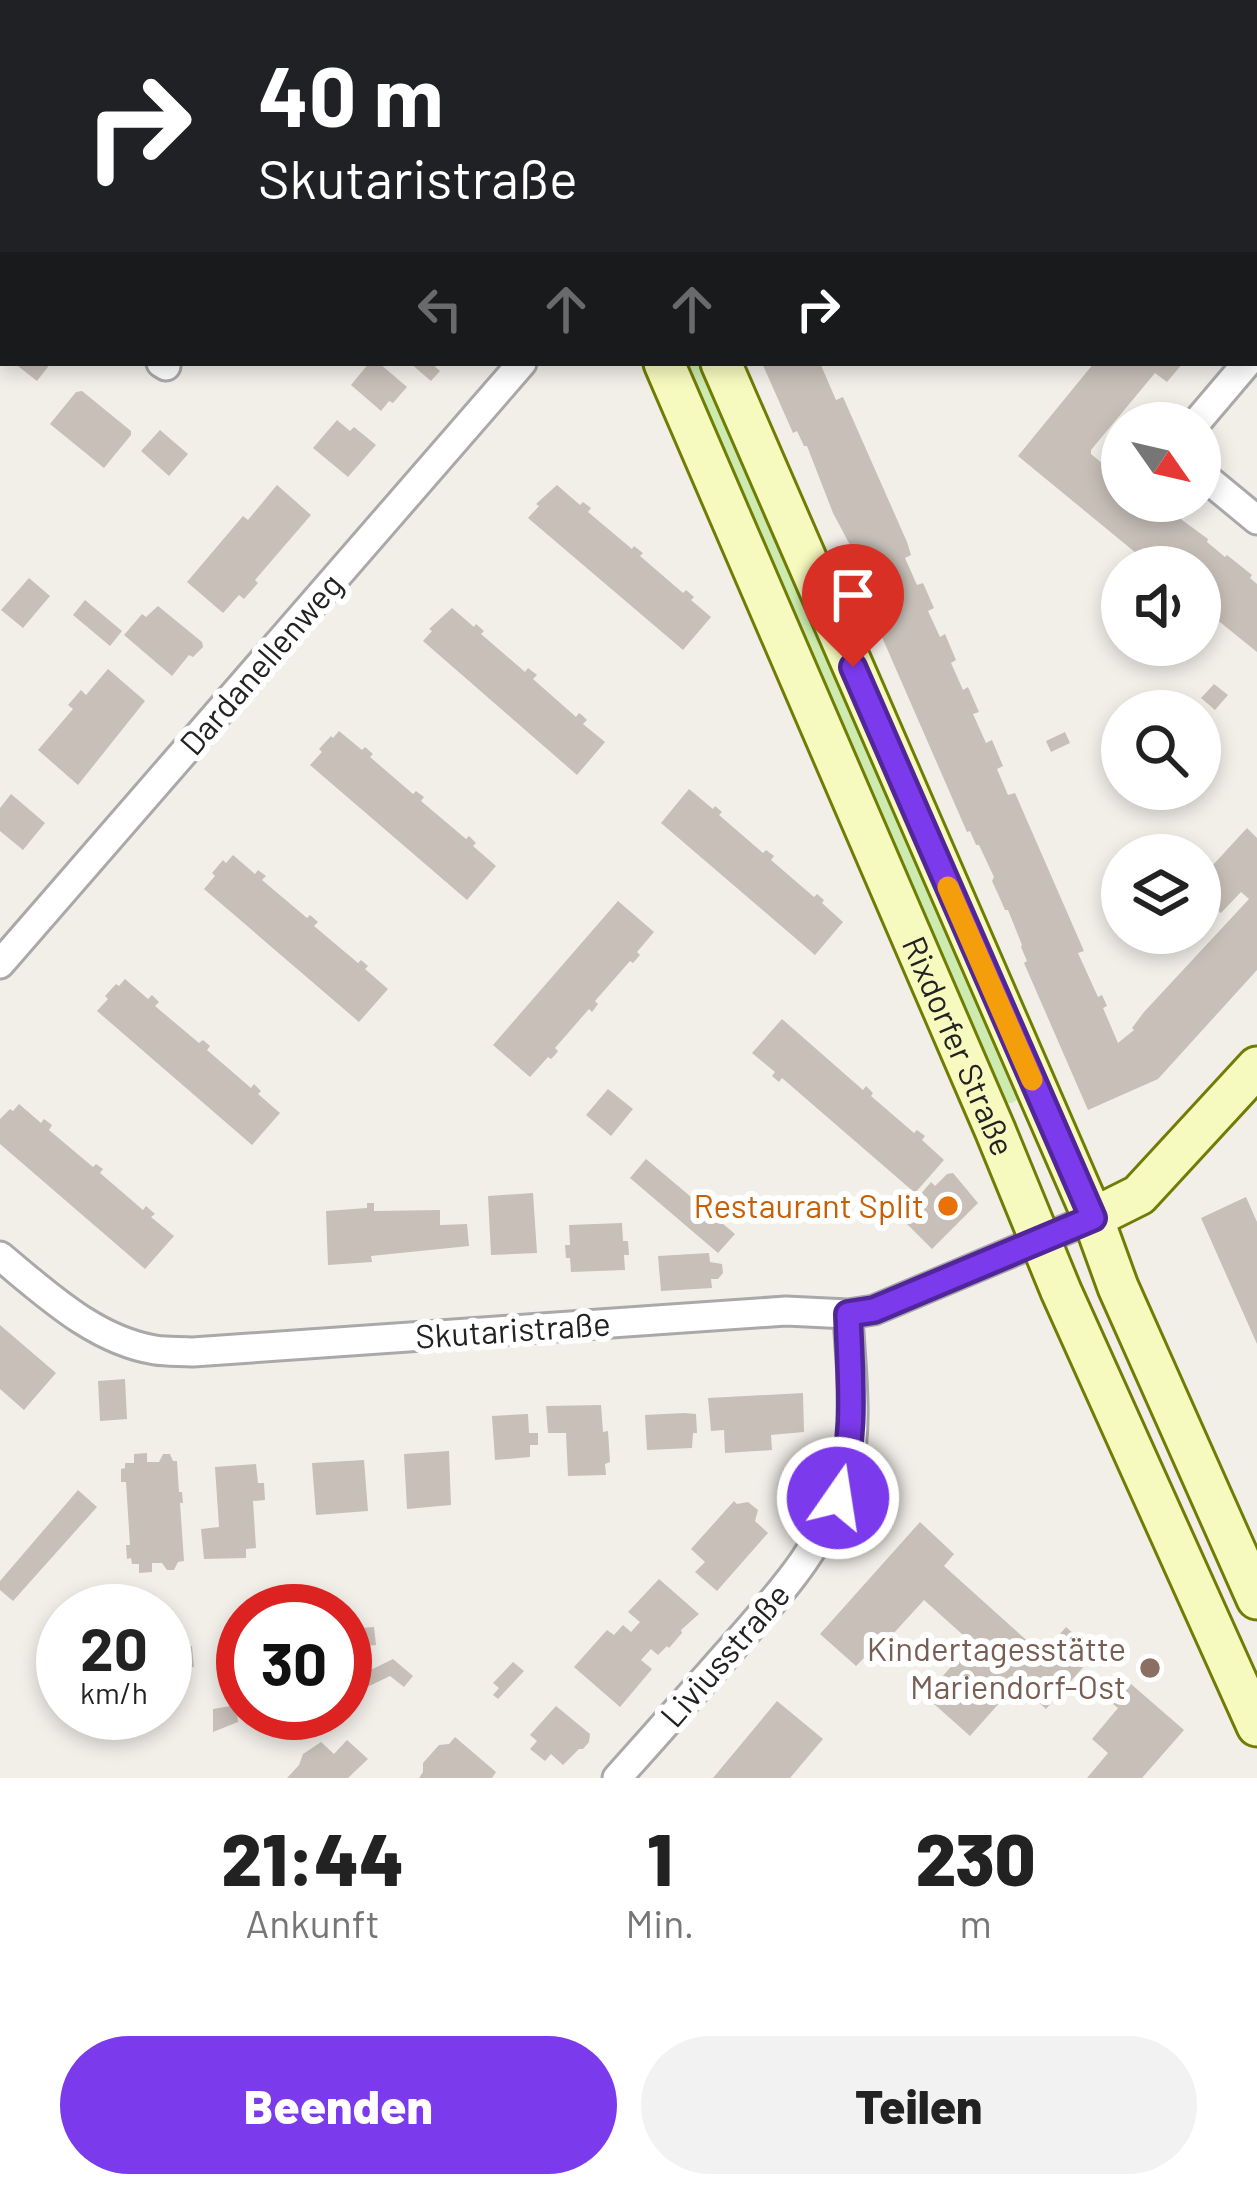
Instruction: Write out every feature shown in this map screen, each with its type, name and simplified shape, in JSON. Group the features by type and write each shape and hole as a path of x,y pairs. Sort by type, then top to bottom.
{"street":[{"name":"Dardanellenweg","path":"0,964 519,366"},
{"name":"Rixdorfer Straße","path":"665,366 1040,1241 1257,1726"},
{"name":"Rixdorfer Straße","path":"722,366 1257,1599"},
{"path":"1214,402 1244,366"},
{"path":"1221,490 1257,520"},
{"path":"1093,1218 1139,1195 1257,1067"},
{"path":"991,1122 1041,1100"},
{"name":"Skutaristraße","path":"0,1256 57,1304 113,1336 152,1349 193,1352 786,1311 848,1314 874,1310 1093,1218"},
{"name":"Liviusstraße","path":"617,1778 772,1603 824,1531 848,1467 852,1434 848,1314"}],"green space":[{"path":"677,366 711,366 1023,1096 1003,1103"}],"building":[{"path":"18,366 49,366 37,381"},
{"path":"367,366 382,366 407,387 381,411 351,385"},
{"path":"414,366 434,366 440,371 431,381"},
{"path":"763,366 821,366 836,400 843,397 907,542 911,555 905,558 934,608 928,611 940,637 945,634 956,660 951,663 979,712 973,714 986,743 992,740 1003,766 997,769 1008,795 1015,793 1084,951 1078,953 1107,1006 1103,1008 1118,1043 1198,954 1221,954 1221,929 1249,899 1241,892 1221,913 1221,856 1247,828 1257,838 1257,970 1158,1079 1088,1110 1024,963 1022,945 994,877 979,845 967,832 851,566 855,564 850,545 797,431 793,433"},
{"path":"1092,366 1180,366 1167,382 1155,373 1131,402 1101,402 1101,438 1091,454 1101,462 1101,522 1185,522 1212,546 1127,546 1018,456"},
{"path":"82,391 131,431 104,468 50,424 76,392"},
{"path":"337,420 376,445 348,477 313,448"},
{"path":"160,430 188,454 169,476 141,451"},
{"path":"277,485 311,515 244,599 239,595 223,613 187,582 243,516 248,520"},
{"path":"557,485 580,505 583,502 591,508 588,512 643,553 640,556 683,593 686,590 711,617 683,650 528,518"},
{"path":"1221,554 1252,575 1257,584 1257,652 1221,623"},
{"path":"29,578 50,596 23,628 1,610"},
{"path":"85,600 122,631 110,646 73,615"},
{"path":"158,606 203,647 193,657 189,655 172,676 124,635 142,614 146,617"},
{"path":"452,608 484,631 481,634 525,672 528,668 537,675 533,679 576,717 583,716 587,720 583,724 605,742 577,775 423,641"},
{"path":"108,669 145,701 78,785 38,750 73,709 68,705 81,690 86,695"},
{"path":"339,731 362,750 365,747 373,754 370,757 413,794 416,791 424,797 421,801 466,839 469,836 476,843 473,846 496,866 467,900 310,765"},
{"path":"1065,732 1070,743 1051,752 1046,741"},
{"path":"689,789 722,812 719,815 763,853 766,850 774,856 771,860 814,897 817,894 824,900 843,922 815,955 661,823"},
{"path":"11,794 45,823 23,850 0,831 0,808"},
{"path":"233,855 255,874 258,870 266,876 262,880 307,918 310,915 318,922 314,926 358,963 361,960 388,989 359,1022 204,889 223,860 226,863"},
{"path":"618,901 654,932 637,952 640,955 595,1001 598,1004 592,1012 589,1009 555,1048 555,1055 530,1077 493,1045"},
{"path":"125,979 148,999 152,995 159,1002 155,1006 199,1043 203,1040 210,1046 207,1050 251,1088 254,1084 261,1091 258,1094 280,1113 252,1145 97,1011 108,999 105,996"},
{"path":"782,1019 863,1090 866,1086 871,1096 914,1133 917,1130 925,1136 922,1140 944,1160 915,1193 782,1078 779,1082 772,1076 775,1072 752,1053"},
{"path":"608,1089 633,1109 611,1136 586,1115"},
{"path":"19,1104 41,1123 44,1119 52,1125 49,1130 93,1167 103,1169 100,1173 143,1210 146,1206 155,1214 151,1217 174,1236 145,1269 0,1144 0,1119"},
{"path":"646,1159 735,1234 718,1253 630,1178"},
{"path":"953,1173 978,1203 932,1249 902,1219 931,1182 935,1186"},
{"path":"533,1193 537,1253 491,1255 488,1196"},
{"path":"1246,1197 1257,1222 1257,1344 1201,1218"},
{"path":"367,1203 374,1203 374,1211 440,1210 440,1225 467,1224 469,1246 328,1265 326,1211 367,1208"},
{"path":"622,1223 629,1255 624,1255 625,1270 571,1272 565,1245 570,1245 569,1225"},
{"path":"709,1253 710,1262 722,1264 723,1273 711,1279 712,1288 661,1291 658,1256"},
{"path":"0,1325 56,1373 24,1410 0,1389"},
{"path":"125,1379 127,1419 100,1421 98,1381"},
{"path":"803,1393 804,1432 771,1435 772,1450 725,1453 724,1430 711,1431 708,1398"},
{"path":"601,1405 603,1432 608,1431 606,1475 568,1476 566,1433 548,1433 546,1406"},
{"path":"528,1414 529,1433 538,1433 538,1445 530,1445 530,1457 495,1460 492,1416"},
{"path":"696,1414 692,1448 647,1450 645,1415"},
{"path":"449,1451 451,1505 407,1509 404,1454"},
{"path":"147,1453 147,1462 159,1462 163,1454 177,1461 184,1561 174,1570 152,1563 152,1572 139,1573 139,1564 127,1559 126,1482 121,1482 121,1469 125,1463 134,1463 134,1454"},
{"path":"364,1460 368,1511 316,1515 312,1463"},
{"path":"256,1464 265,1500 253,1501 256,1548 246,1549 246,1558 204,1559 201,1529 219,1527 215,1467"},
{"path":"78,1490 97,1507 13,1601 0,1590 0,1581"},
{"path":"734,1501 748,1502 758,1510 755,1521 768,1533 717,1591 695,1572 705,1562 691,1549"},
{"path":"920,1522 954,1554 944,1566 1033,1646 1038,1640 1047,1649 1066,1627 1096,1653 1046,1709 1017,1683 970,1736 925,1696 972,1643 924,1600 872,1657 868,1654 856,1666 820,1634"},
{"path":"659,1579 699,1614 669,1648 658,1655 651,1649 641,1660 652,1669 620,1707 574,1667 607,1630 614,1635 623,1625 631,1632 640,1622 628,1612"},
{"path":"393,1659 413,1676 404,1687 390,1676 372,1685 372,1669"},
{"path":"513,1662 524,1671 498,1699 493,1695 499,1688 493,1683"},
{"path":"1131,1684 1184,1730 1142,1778 1087,1778 1108,1753 1092,1739"},
{"path":"777,1701 823,1739 790,1778 713,1778"},
{"path":"556,1706 590,1734 583,1749 563,1765 551,1754 545,1761 530,1749 537,1741 530,1735"},
{"path":"455,1737 496,1772 492,1778 419,1778 423,1763 439,1745"},
{"path":"347,1740 368,1759 348,1778 287,1778 303,1754 321,1742 334,1754"}],"slow traffic":[{"path":"948,887 1032,1080"}],"place":[{"name":"Restaurant Split","path":"948,1206"},
{"name":"Kindertagesstätte Mariendorf-Ost","path":"1150,1668"}],"route":[{"path":"838,1498 852,1434 848,1314 874,1310 1093,1218 853,667"}]}
